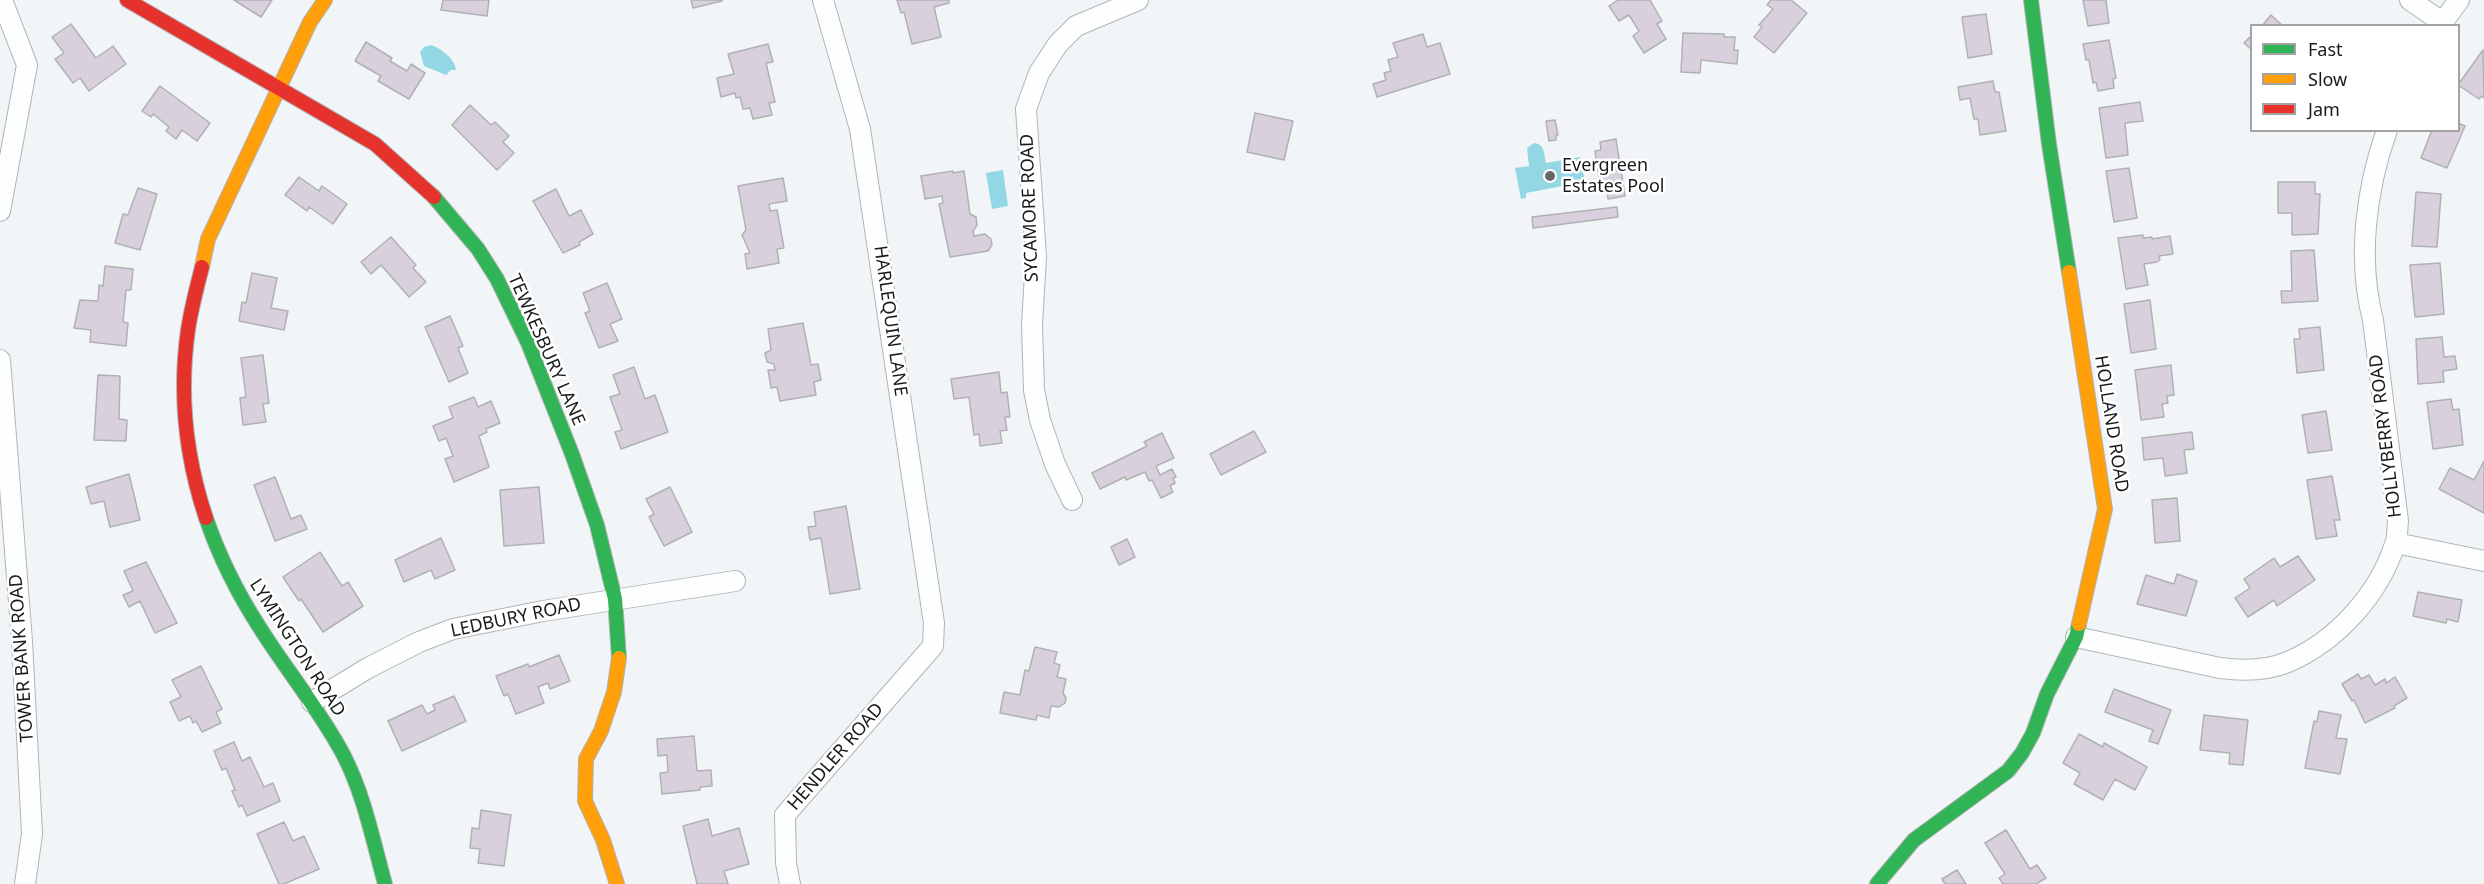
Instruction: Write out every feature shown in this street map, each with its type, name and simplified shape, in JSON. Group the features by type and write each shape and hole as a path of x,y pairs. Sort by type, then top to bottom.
{"street":[{"path":"0,211 27,65 2,0"},
{"name":"TEWKESBURY LANE","path":"127,0 375,144 434,197 478,249 496,279 523,333 572,454 597,525 615,599 619,661 614,692 601,731 586,759 585,801 603,840 617,884"},
{"name":"LYMINGTON ROAD","path":"325,0 310,22 208,239 188,328 184,369 186,422 195,484 216,547 259,627 312,702 344,756 367,816 385,884"},
{"name":"HARLEQUIN LANE","path":"823,0 862,137 934,623 933,646"},
{"name":"SYCAMORE ROAD","path":"1072,500 1055,464 1040,420 1034,390 1032,325 1036,257 1026,109 1039,73 1058,44 1076,26 1138,0"},
{"name":"HOLLAND ROAD","path":"1877,884 1914,840 2008,771 2033,733 2047,694 2076,637 2105,509 2049,144 2031,0"},
{"path":"2410,0 2441,24 2459,0"},
{"name":"HOLLYBERRY ROAD","path":"2076,637 2188,662 2242,670 2287,663 2325,640 2356,612 2379,579 2396,543 2398,521 2373,320 2368,300 2366,242 2373,180 2386,132"},
{"name":"TOWER BANK ROAD","path":"0,360 22,641 32,834 25,884"},
{"path":"2396,543 2484,561"},
{"name":"LEDBURY ROAD","path":"312,702 368,668 419,642 453,629 615,599 735,581"},
{"name":"HENDLER ROAD","path":"790,884 786,863 784,815 933,646"}],"water":[{"path":"431,45 447,55 456,70 451,70 446,75 424,66 420,52 424,47"},
{"name":"Evergreen Estates Pool","path":"1534,143 1542,147 1546,163 1580,157 1586,187 1580,188 1578,183 1526,193 1526,198 1521,199 1515,168 1529,166 1527,148"},
{"path":"1003,170 1008,206 992,209 986,173"}],"building":[{"path":"234,0 272,0 261,17"},
{"path":"443,0 489,0 487,16 441,10"},
{"path":"691,0 722,0 722,1 693,8"},
{"path":"897,0 949,0 949,3 934,7 941,37 912,44 904,12 901,13"},
{"path":"1618,0 1650,0 1662,21 1657,24 1666,39 1644,53 1633,36 1639,31 1629,15 1619,21 1609,6"},
{"path":"1771,0 1791,0 1807,13 1774,53 1754,37 1762,27 1759,25 1773,9 1767,5"},
{"path":"2083,0 2106,0 2109,23 2088,26"},
{"path":"1986,14 1992,54 1968,58 1962,17"},
{"path":"2271,15 2281,24 2264,24"},
{"path":"71,24 96,58 113,46 126,64 89,91 80,78 73,83 55,59 64,53 52,37"},
{"path":"1683,33 1724,34 1724,37 1735,37 1734,50 1738,50 1737,64 1701,60 1700,73 1681,72"},
{"path":"1423,34 1427,47 1440,43 1450,74 1377,97 1373,84 1386,80 1384,73 1391,71 1388,60 1398,57 1393,43"},
{"path":"2250,37 2250,48 2244,43"},
{"path":"2109,40 2116,78 2113,79 2114,88 2098,91 2096,82 2093,83 2089,60 2086,60 2083,44"},
{"path":"366,42 392,58 390,61 407,71 411,64 425,73 409,99 378,81 381,76 355,61"},
{"path":"768,44 773,62 766,63 775,102 769,103 772,115 753,119 750,108 743,109 740,97 736,98 735,93 721,97 717,78 734,74 728,54"},
{"path":"2483,50 2484,98 2481,96 2479,99 2460,86 2460,82"},
{"path":"1993,81 1995,92 1999,92 2006,131 1980,135 1978,119 1974,119 1970,98 1960,100 1958,87"},
{"path":"160,86 210,123 197,141 182,130 176,139 166,131 169,127 153,114 151,117 142,111"},
{"path":"2140,102 2143,121 2125,123 2128,155 2106,158 2099,108"},
{"path":"470,105 491,125 495,122 509,136 503,142 514,153 497,170 452,125"},
{"path":"1255,113 1293,121 1284,160 1247,152"},
{"path":"1555,120 1558,135 1556,135 1556,140 1549,141 1546,121"},
{"path":"2460,124 2465,126 2447,168 2421,158 2431,132 2460,132"},
{"path":"1616,139 1625,196 1608,199 1607,191 1601,192 1595,151 1601,150 1600,142"},
{"path":"2129,168 2137,218 2114,222 2106,171"},
{"path":"953,171 953,173 964,171 970,214 976,217 977,225 973,231 974,236 985,234 991,239 992,245 988,251 950,257 939,204 943,203 942,196 925,199 921,176"},
{"path":"299,177 319,191 322,186 347,204 333,224 309,207 307,211 285,195"},
{"path":"783,178 787,201 769,204 770,211 777,210 784,248 777,249 779,263 747,269 745,254 750,253 742,235 746,230 738,186"},
{"path":"2278,182 2315,182 2315,194 2320,194 2318,234 2292,235 2292,213 2278,213"},
{"path":"138,188 157,194 140,250 115,243 123,214 128,215"},
{"path":"556,189 569,216 581,210 593,234 579,242 580,245 563,253 533,201"},
{"path":"2416,192 2441,194 2437,247 2412,246"},
{"path":"1617,207 1618,217 1533,228 1532,217"},
{"path":"2143,235 2143,238 2152,237 2152,239 2170,236 2173,254 2159,256 2160,260 2157,262 2144,264 2148,285 2126,289 2118,238"},
{"path":"391,237 416,265 413,268 426,282 409,297 381,265 371,274 361,262"},
{"path":"2314,250 2318,301 2282,303 2281,291 2292,291 2291,251"},
{"path":"2440,263 2444,314 2415,317 2410,265"},
{"path":"105,266 133,269 131,290 126,290 123,322 128,323 126,346 90,342 91,330 74,328 80,300 98,301 99,285 103,286"},
{"path":"252,273 277,278 271,308 288,311 284,330 239,321 242,302 246,303"},
{"path":"607,283 622,319 610,324 618,341 599,348 585,313 590,311 583,293"},
{"path":"2150,300 2156,349 2131,353 2124,304"},
{"path":"450,316 463,346 458,348 468,373 449,382 425,327"},
{"path":"803,323 811,365 818,364 821,380 814,382 816,395 780,401 777,387 771,388 768,370 775,370 774,364 767,362 765,353 771,350 768,329"},
{"path":"2320,327 2324,370 2297,373 2294,339 2300,339 2299,329"},
{"path":"2442,337 2444,357 2455,356 2457,369 2443,371 2444,382 2418,384 2416,339"},
{"path":"263,355 269,403 263,404 266,422 243,425 240,398 246,397 241,358"},
{"path":"2171,365 2174,395 2167,396 2168,403 2162,404 2164,417 2141,420 2135,370"},
{"path":"634,367 645,399 655,395 668,432 621,449 615,432 622,430 610,397 620,394 613,375"},
{"path":"999,372 1001,393 1007,392 1010,417 1005,417 1007,430 1000,431 1002,443 980,446 979,434 974,435 969,397 954,399 951,379"},
{"path":"98,375 120,376 119,419 127,420 126,441 94,440"},
{"path":"474,397 478,407 491,401 500,423 486,429 487,432 479,436 489,467 454,482 445,459 453,456 446,438 439,441 433,426 453,418 449,407"},
{"path":"2451,399 2453,410 2459,409 2463,445 2433,449 2427,402"},
{"path":"2326,411 2332,450 2308,453 2302,415"},
{"path":"1254,431 1266,452 1221,475 1210,454"},
{"path":"2192,432 2194,449 2184,450 2187,473 2165,476 2163,458 2144,460 2142,438"},
{"path":"1162,433 1174,458 1156,466 1160,475 1172,469 1176,477 1173,478 1175,483 1170,486 1173,492 1161,498 1145,472 1126,480 1125,477 1100,489 1092,473 1147,446 1144,442"},
{"path":"2484,461 2484,513 2439,489 2450,468 2474,480"},
{"path":"129,474 140,520 110,527 104,501 91,504 86,487"},
{"path":"2332,476 2340,520 2334,520 2337,536 2316,539 2307,480"},
{"path":"275,477 291,519 301,515 307,529 275,541 254,485"},
{"path":"539,487 544,543 504,546 500,490"},
{"path":"670,487 692,532 664,546 649,517 654,514 646,499"},
{"path":"2177,498 2180,541 2155,543 2152,500"},
{"path":"846,506 860,589 830,594 821,538 810,540 808,527 816,526 814,512"},
{"path":"441,538 455,570 435,579 431,570 404,582 395,560"},
{"path":"1127,539 1135,557 1119,565 1111,547"},
{"path":"320,552 342,586 348,582 363,606 323,632 283,577"},
{"path":"2298,556 2315,580 2277,606 2274,600 2248,617 2235,598 2250,588 2244,579 2274,558 2280,567"},
{"path":"146,562 177,623 155,633 140,601 129,607 123,595 133,591 124,571"},
{"path":"2177,574 2197,581 2186,616 2137,604 2146,575 2174,584"},
{"path":"2418,592 2462,600 2458,622 2447,619 2446,623 2413,616"},
{"path":"1035,647 1057,652 1054,663 1060,665 1057,677 1066,679 1063,693 1066,698 1065,703 1059,707 1051,706 1049,718 1037,715 1036,720 1000,713 1004,692 1020,695 1025,670 1029,671"},
{"path":"559,655 570,681 550,689 548,683 538,687 544,703 516,714 508,694 504,696 496,676 528,664 529,667"},
{"path":"201,666 222,709 216,712 221,723 202,732 190,716 179,721 170,702 181,697 172,680"},
{"path":"2358,674 2361,679 2369,675 2375,685 2385,679 2386,683 2395,677 2407,698 2394,706 2395,708 2365,723 2354,700 2352,701 2342,684"},
{"path":"2114,689 2171,710 2158,744 2149,741 2153,730 2105,712"},
{"path":"454,696 466,721 402,751 388,721 422,705 427,714 435,710 433,705"},
{"path":"2319,711 2341,715 2336,738 2347,739 2340,774 2305,768 2314,721 2317,722"},
{"path":"2204,715 2248,720 2243,765 2229,764 2230,753 2200,750"},
{"path":"2079,734 2103,747 2104,743 2147,767 2135,790 2115,779 2103,800 2074,784 2080,773 2063,763"},
{"path":"694,736 697,771 711,770 712,786 700,787 700,790 662,794 660,773 668,772 667,755 658,756 657,739"},
{"path":"234,742 242,761 250,757 264,787 273,783 280,801 247,816 242,805 239,807 226,768 222,770 214,751"},
{"path":"481,810 511,815 504,866 478,863 480,849 470,848 472,828 479,829"},
{"path":"708,819 712,836 739,828 749,864 724,871 728,884 697,884 683,826"},
{"path":"284,822 293,841 304,836 319,869 279,884 257,834"},
{"path":"2006,830 2030,869 2037,865 2046,878 2036,884 2003,884 1999,878 2005,874 1985,843"},
{"path":"1957,870 1966,884 1945,884 1942,879"}],"traffic: fast":[{"path":"2031,0 2049,144 2069,272"},
{"path":"434,197 478,249 497,279 528,343 597,525 615,599 619,658"},
{"path":"206,518 223,561 244,602 270,644 324,721 343,754 362,801 385,884"},
{"path":"1877,884 1914,840 2008,771 2022,753 2033,733 2047,694 2076,637 2079,624"}],"traffic: slow":[{"path":"202,267 208,239 310,22 325,0"},
{"path":"2069,272 2105,509 2079,624"},
{"path":"617,884 603,840 585,801 586,759 601,731 614,692 619,658"}],"traffic: jam":[{"path":"127,0 375,144 434,197"},
{"path":"202,267 188,330 184,401 193,472 206,518"}],"place":[{"name":"Evergreen Estates Pool","path":"1550,176"}]}
